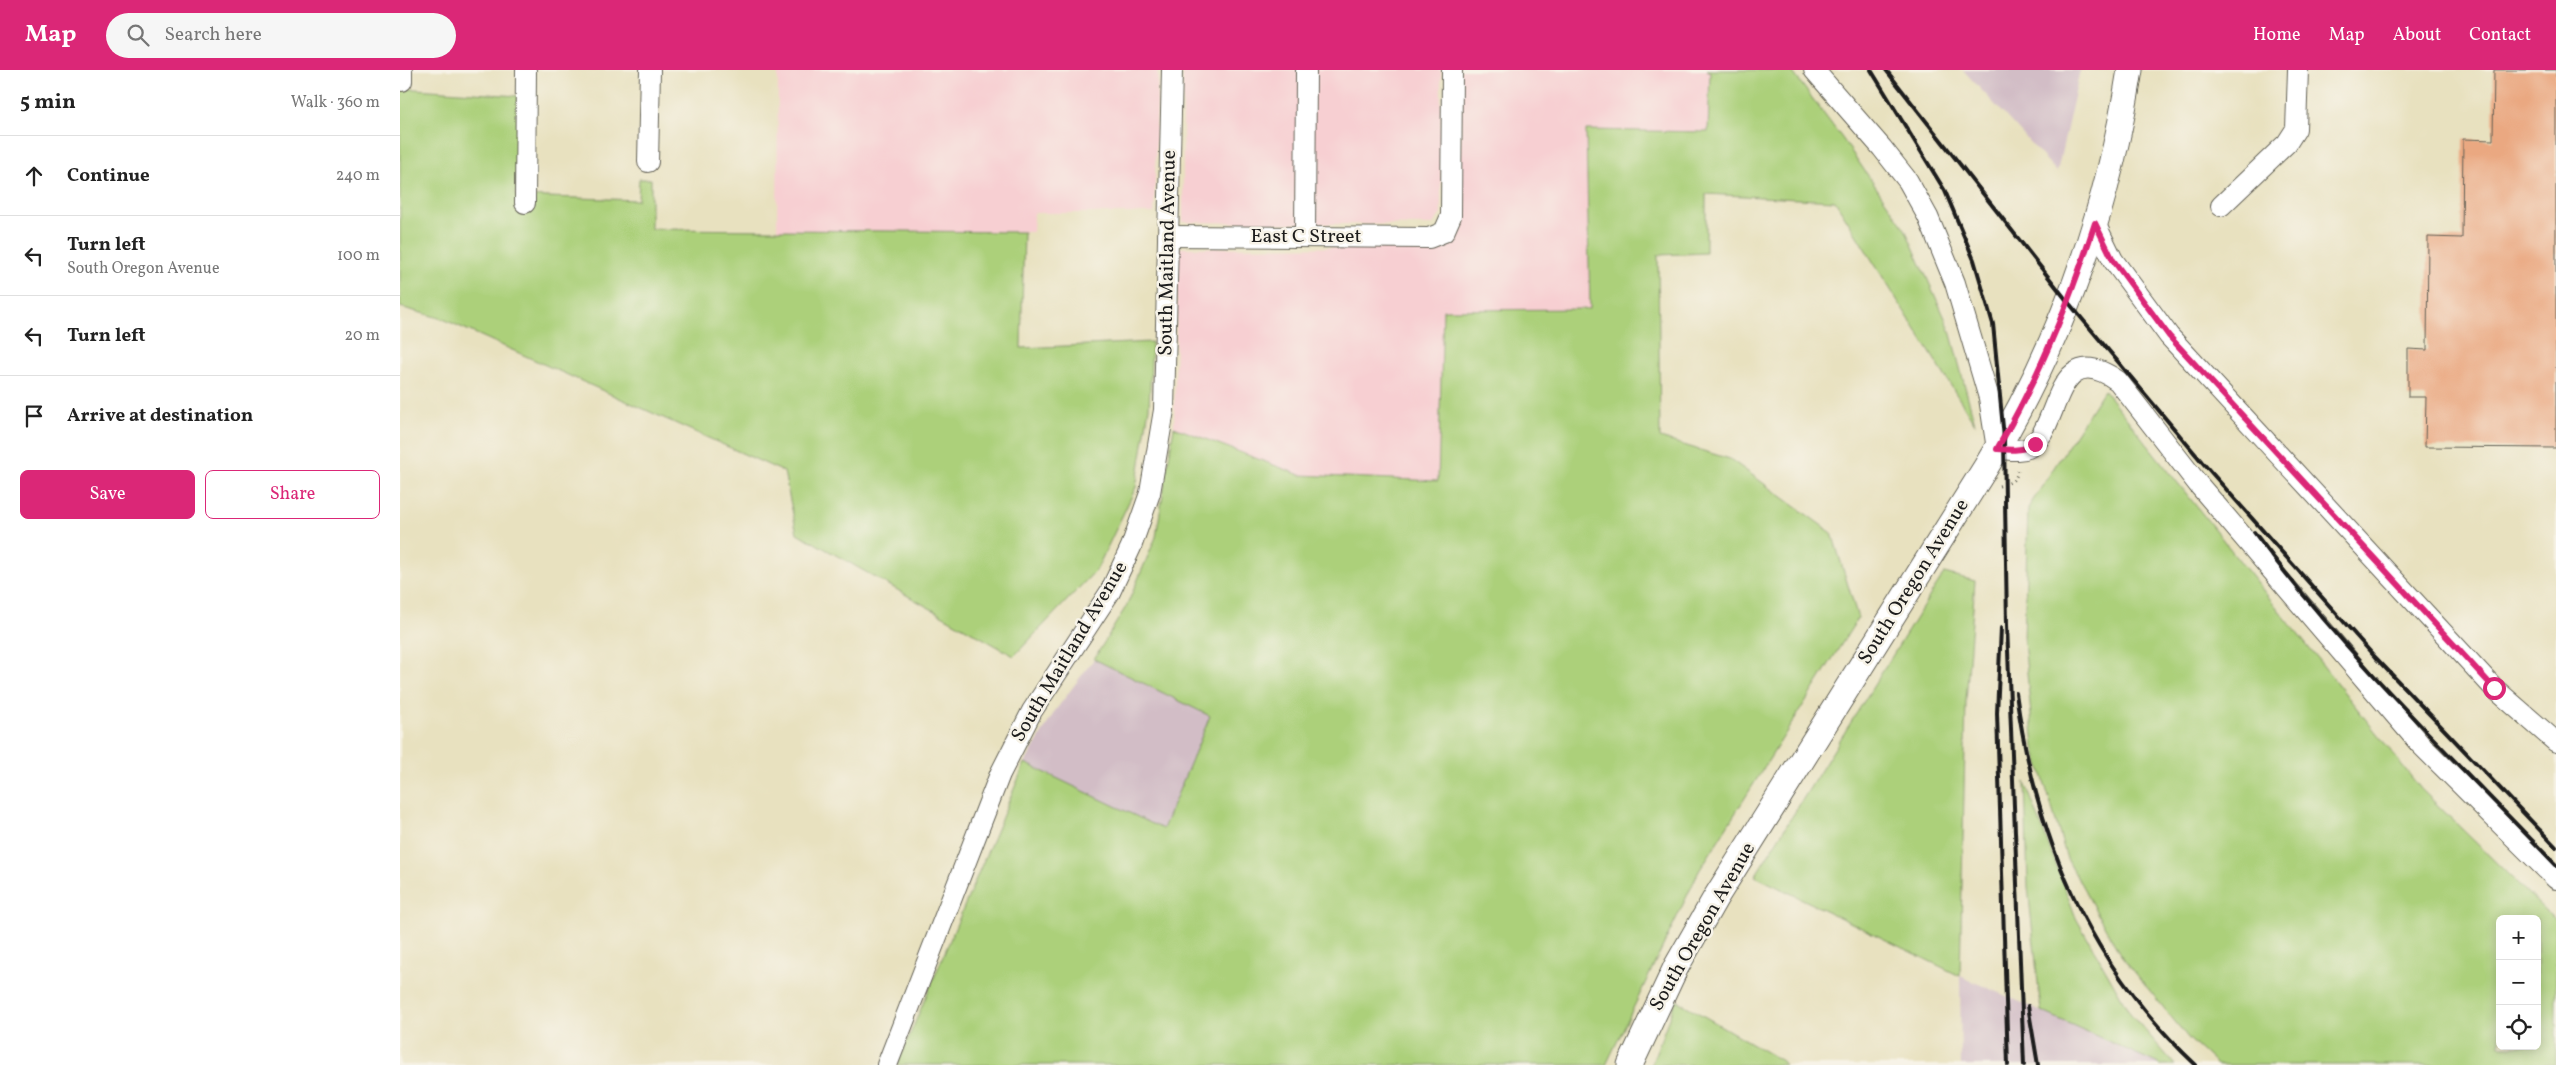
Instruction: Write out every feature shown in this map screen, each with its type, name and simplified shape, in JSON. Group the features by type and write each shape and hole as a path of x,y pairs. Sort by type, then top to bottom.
{"main road":[{"name":"South Oregon Avenue","path":"1630,1065 1676,967 1716,897 1997,449 2049,347 2080,270 2095,223 2119,133 2130,70"}],"street":[{"path":"526,70 526,203"},
{"path":"648,162 650,70"},
{"name":"South Maitland Avenue","path":"887,1065 1000,774 1032,711 1110,592 1140,522 1150,493 1162,431 1172,70"},
{"path":"1305,237 1306,70"},
{"name":"East C Street","path":"1168,236 1429,238 1444,232 1451,216 1452,70"},
{"path":"1814,70 1888,155 1908,181 1928,217 1955,283 1989,398 1997,449 2016,450 2035,444 2042,434 2067,379 2079,371 2095,369 2106,372 2118,381 2198,484 2414,737 2556,879"},
{"path":"2221,206 2287,143 2296,129 2298,70"},
{"path":"2095,223 2113,260 2169,336 2494,688 2556,742"}],"shaded area":[{"path":"778,70 1158,70 1154,213 1034,213 1033,232 777,230"},
{"path":"1183,70 1441,70 1441,214 1432,225 1183,222"},
{"path":"1461,70 1707,70 1710,72 1708,132 1586,130 1590,309 1443,310 1438,481 1300,475 1174,427 1178,248 1428,247 1452,238 1460,213"},
{"path":"1963,70 2080,70 2057,172"},
{"path":"1094,659 1211,716 1163,829 1025,763 1055,711"},
{"path":"1960,976 2041,1011 2161,1065 1961,1065"}],"green space":[{"path":"1707,70 1791,70 1842,138 1905,229 1949,327 1975,424 1835,201 1706,194 1706,253 1658,255 1660,438 1730,459 1832,533 1858,618 1699,871 1606,1065 897,1065 1025,763 1163,829 1210,716 1094,659 1127,605 1156,537 1174,427 1300,475 1438,481 1443,310 1590,309 1586,130 1708,132 1710,72"},
{"path":"400,88 518,96 516,196 638,200 639,179 651,179 651,229 1024,232 1021,348 1152,342 1149,408 1136,487 1097,569 1014,656 797,533 784,472 443,319 400,307"},
{"path":"2104,390 2421,789 2556,921 2556,1065 2217,1065 2189,1039 2120,954 2067,859 2034,747 2024,641 2028,508"},
{"path":"1944,573 1975,581 1966,701 1960,976 1755,876"},
{"path":"2025,782 2076,918 2130,1013 2175,1065 2161,1065 2041,1011 2028,887"},
{"path":"1676,1000 1782,1061 1785,1065 1651,1065"}],"building":[{"path":"2494,70 2556,70 2556,448 2425,447 2426,397 2408,397 2408,349 2427,350 2428,237 2462,238 2463,139 2493,140"}],"railway":[{"path":"1871,70 1945,191 1974,260 1993,324 2004,438 2007,625 2024,1065"},
{"path":"1886,70 2068,302 2202,462 2375,657 2556,847"},
{"path":"2254,532 2288,576 2361,662 2556,865"},
{"path":"2001,628 1997,713 2008,1065"},
{"path":"2016,693 2025,746 2037,798 2053,848 2073,896 2097,941 2125,985 2158,1026 2196,1065"},
{"path":"2028,1006 2038,1065"}],"route":[{"path":"2035,444 2016,450 1997,449 2049,347 2080,270 2095,223 2113,260 2169,336 2245,421 2404,589 2494,688"}]}
